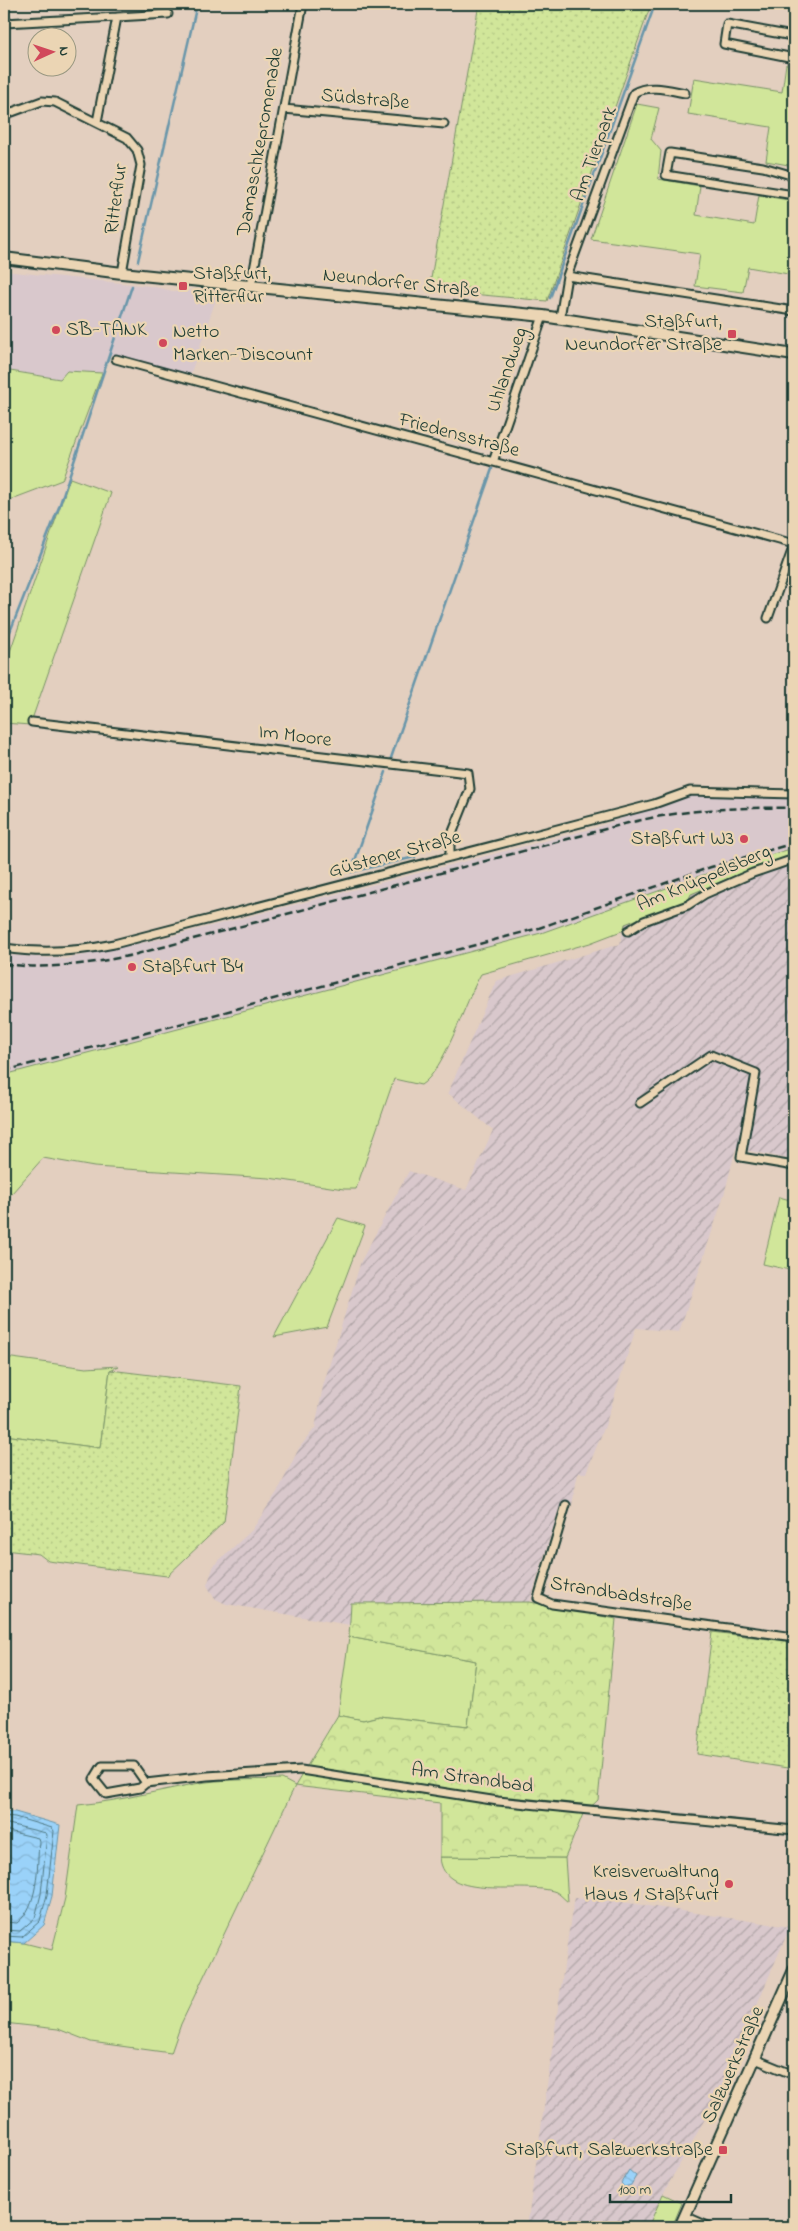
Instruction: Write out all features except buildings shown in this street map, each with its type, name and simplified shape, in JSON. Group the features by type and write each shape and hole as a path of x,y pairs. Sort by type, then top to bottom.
{"main road":[{"name":"Neundorfer Straße","path":"4,258 122,273 560,318 794,355"},
{"name":"Salzwerkstraße","path":"680,2227 794,1970"}],"street":[{"name":"Damaschkepromenade","path":"251,286 303,4"},
{"path":"4,23 168,14"},
{"path":"97,122 117,17"},
{"path":"794,38 787,35 727,24 724,44 794,58"},
{"name":"Am Tierpark","path":"560,318 567,276 634,93 641,89 663,89 685,93"},
{"name":"Ritterflur","path":"4,115 42,101 55,102 127,138 137,150 141,165 122,273"},
{"name":"Südstraße","path":"284,109 444,124"},
{"path":"794,176 763,167 670,153 666,175 794,195"},
{"path":"567,276 794,311"},
{"name":"Uhlandweg","path":"493,462 543,316"},
{"name":"Friedensstraße","path":"116,359 794,544"},
{"path":"768,618 791,564 794,544"},
{"name":"Im Moore","path":"32,722 468,773 470,789 450,839 450,857"},
{"name":"Güstener Straße","path":"4,948 55,952 82,951 114,944 654,804 690,791 794,794"},
{"name":"Am Knüppelsberg","path":"628,931 644,921 688,905 705,894 753,873 794,859"},
{"path":"640,1103 711,1055 756,1073 741,1157 794,1166"},
{"name":"Strandbadstraße","path":"566,1505 538,1598 552,1604 794,1636"},
{"name":"Am Strandbad","path":"146,1782 134,1766 102,1766 94,1779 106,1794 140,1788 146,1782 301,1770 498,1801 794,1830"},
{"path":"755,2059 794,2075"},
{"path":"685,2216 710,2227"}],"shaded area":[{"path":"4,271 150,286 173,291 193,291 217,296 190,376 108,354 102,373 67,371 60,379 4,370"},
{"path":"688,794 794,799 794,848 753,859 541,933 4,1077 4,955 65,959 160,939 595,828"},
{"path":"794,855 794,1160 736,1148 724,1195 679,1332 636,1328 605,1426 586,1473 578,1473 572,1505 559,1508 530,1602 351,1603 350,1625 226,1604 214,1598 207,1585 214,1565 252,1530 279,1489 299,1448 315,1428 323,1386 361,1261 409,1171 466,1190 493,1130 448,1093 496,981 620,944 625,924 672,906 687,903 691,894 751,869"},
{"path":"575,1898 622,1902 790,1927 719,2094 663,2194 648,2227 527,2227"}],"green space":[{"path":"479,4 651,4 547,301 429,290"},
{"path":"786,64 794,66 794,166 766,161 771,127 688,114 694,78 782,92"},
{"path":"637,104 659,108 651,139 661,151 658,179 700,186 696,215 754,225 759,195 794,201 794,275 748,267 743,292 695,286 700,254 591,239"},
{"path":"4,370 60,379 67,371 102,373 62,480 4,502"},
{"path":"70,478 111,493 30,725 4,723 4,669"},
{"path":"794,848 794,855 751,869 691,894 687,903 672,906 625,924 624,930 590,943 481,974 454,1034 430,1077 421,1085 394,1079 356,1189 344,1189 269,1178 94,1167 43,1158 4,1202 4,1075 541,933 714,871"},
{"path":"779,1197 794,1201 794,1271 763,1264"},
{"path":"338,1218 365,1226 327,1327 274,1337"},
{"path":"5,1357 86,1368 119,1366 110,1370 100,1448 4,1435"},
{"path":"110,1370 241,1386 224,1522 167,1576 48,1561 39,1554 4,1550 4,1435 100,1448"},
{"path":"530,1602 616,1619 598,1800 583,1814 565,1858 440,1857 440,1803 295,1786 338,1715 363,1720 379,1716 468,1726 476,1661 349,1637 351,1603"},
{"path":"712,1632 794,1642 794,1769 697,1754"},
{"path":"349,1637 476,1661 468,1726 379,1716 363,1720 338,1715"},
{"path":"282,1779 295,1786 181,2024 171,2053 91,2042 58,2029 4,2023 4,1941 24,1943 52,1950 65,1898 78,1805 110,1801 206,1782"},
{"path":"440,1857 565,1858 568,1902 556,1892 542,1889 488,1888 470,1886 455,1881 445,1872"},
{"path":"663,2194 682,2203 672,2227 648,2227"}],"water":[{"path":"4,1811 15,1812 60,1825 52,1896 44,1925 24,1943 4,1941"},
{"path":"629,2170 636,2176 631,2185 624,2187 621,2183"}],"waterway":[{"path":"138,261 197,4"},
{"path":"550,298 655,4"},
{"path":"4,647 59,507 132,286"},
{"path":"391,758 492,469"},
{"path":"386,772 351,872 415,857"}],"railway":[{"path":"4,964 20,966 69,965 133,955 649,818 711,810 794,808"},
{"path":"4,1071 539,928 711,867 794,843"}],"place":[{"name":"Staßfurt, Ritterflur","path":"183,286"},
{"name":"SB-TANK","path":"56,330"},
{"name":"Staßfurt, Neundorfer Straße","path":"732,334"},
{"name":"Netto Marken-Discount","path":"163,343"},
{"name":"Staßfurt W3","path":"744,839"},
{"name":"Staßfurt B4","path":"132,967"},
{"name":"Kreisverwaltung Haus 1 Staßfurt","path":"729,1884"},
{"name":"Staßfurt, Salzwerkstraße","path":"723,2150"}]}
